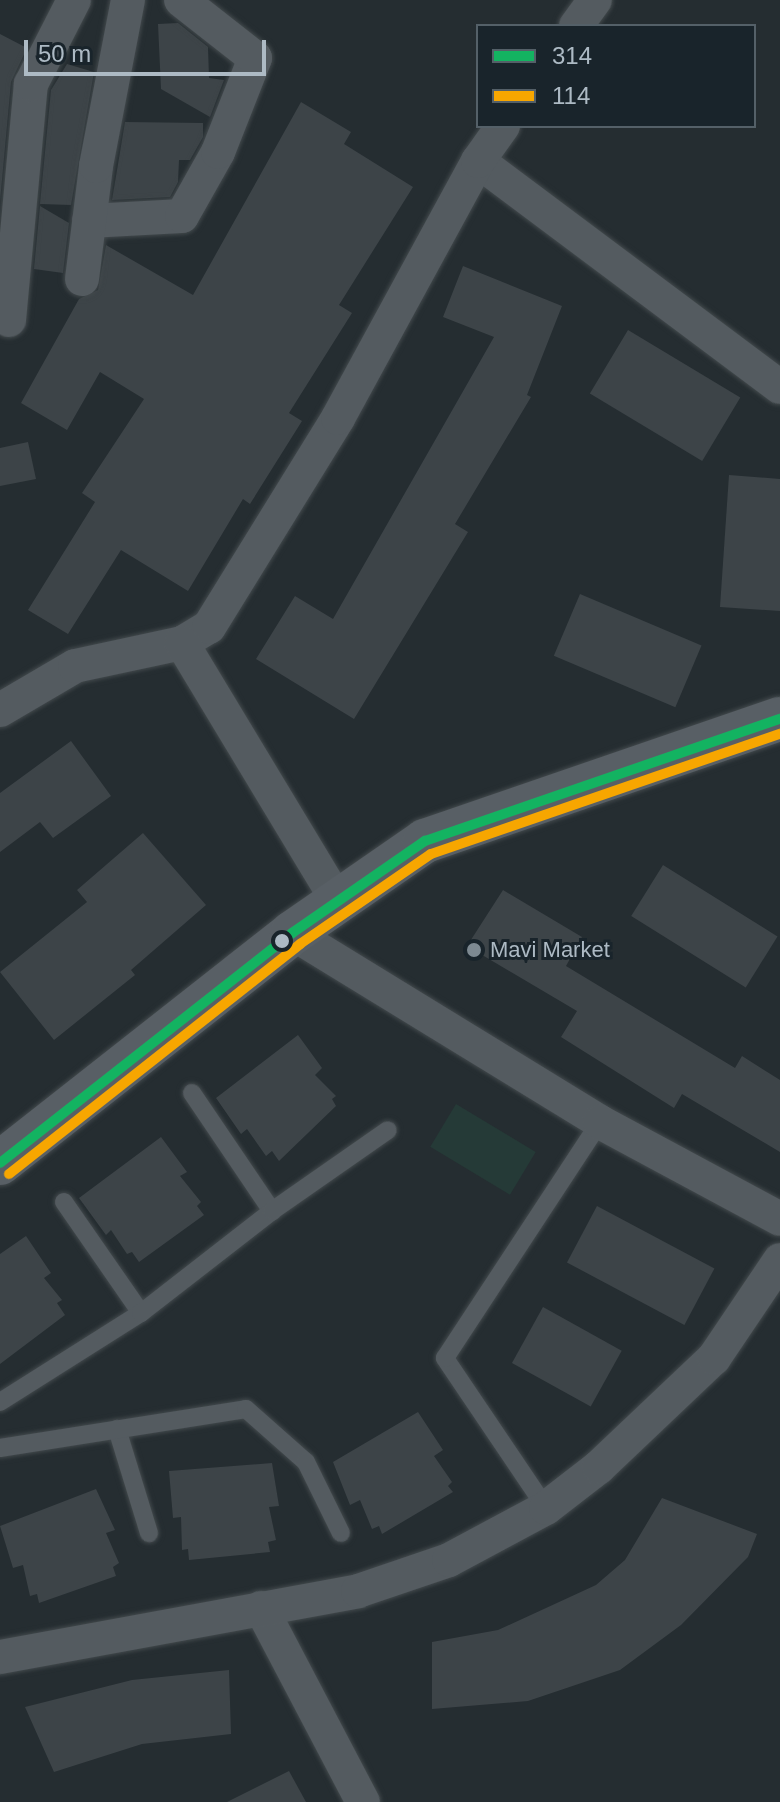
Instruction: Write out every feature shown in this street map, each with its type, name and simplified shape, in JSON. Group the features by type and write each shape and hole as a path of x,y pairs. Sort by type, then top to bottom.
{"street":[{"path":"9,320 31,84 74,0"},
{"path":"82,279 89,221 128,0"},
{"path":"89,221 182,216 218,152 255,58 181,0"},
{"path":"577,24 595,0"},
{"path":"0,710 75,666 182,643 209,627 338,418 478,161 502,128"},
{"path":"478,161 780,387"},
{"path":"182,643 337,900"},
{"path":"0,1163 292,933 425,841 780,719"},
{"path":"292,933 600,1122 780,1219"},
{"path":"0,1657 358,1591 449,1560 546,1508 599,1467 714,1358 780,1260"},
{"path":"261,1608 363,1802"}],"lane":[{"path":"192,1093 272,1211"},
{"path":"546,1508 445,1358 600,1122"},
{"path":"0,1402 141,1313 272,1211 388,1130"},
{"path":"64,1202 141,1313"},
{"path":"0,1448 246,1409 306,1462 341,1533"},
{"path":"117,1429 149,1533"}],"green space":[{"path":"456,1104 536,1152 510,1195 430,1147"}],"building":[{"path":"178,23 208,47 209,78 224,80 210,117 161,89 158,24"},
{"path":"0,34 27,48 11,82 0,201"},
{"path":"67,64 94,72 71,205 40,204 51,90"},
{"path":"301,102 351,132 344,144 413,187 339,305 352,313 289,413 302,421 250,504 243,499 188,591 121,550 68,634 28,610 95,502 82,493 144,399 100,372 67,430 21,403 79,299 98,290 106,245 193,295"},
{"path":"125,122 203,123 203,137 190,160 179,160 178,182 170,197 112,200"},
{"path":"40,206 69,223 63,273 34,269"},
{"path":"463,266 562,306 527,395 531,397 455,524 468,532 354,719 256,659 295,596 333,619 494,337 443,317"},
{"path":"628,330 740,397 702,461 590,393"},
{"path":"28,442 36,479 0,486 0,448"},
{"path":"729,475 780,479 780,611 720,607"},
{"path":"580,594 702,646 675,707 554,656"},
{"path":"71,741 111,796 53,838 40,822 0,852 0,793"},
{"path":"143,833 206,905 131,970 135,975 54,1040 0,972 87,902 77,890"},
{"path":"663,865 777,937 746,987 631,916"},
{"path":"503,890 582,937 566,966 735,1068 742,1056 780,1080 780,1152 682,1094 674,1108 561,1037 577,1011 467,946"},
{"path":"298,1035 322,1068 315,1075 336,1096 332,1099 336,1106 279,1161 272,1151 266,1156 247,1129 241,1134 216,1098"},
{"path":"161,1137 187,1172 180,1176 201,1202 197,1206 204,1215 139,1262 132,1252 127,1254 111,1230 106,1235 79,1198"},
{"path":"597,1206 714,1268 684,1325 567,1263"},
{"path":"26,1236 51,1273 44,1278 62,1300 57,1303 65,1315 0,1364 0,1254"},
{"path":"543,1307 622,1351 591,1407 512,1363"},
{"path":"418,1412 443,1450 434,1456 452,1482 448,1486 453,1492 382,1534 379,1526 372,1529 360,1500 350,1505 333,1462"},
{"path":"272,1463 279,1506 269,1507 276,1540 268,1542 270,1552 189,1560 188,1549 182,1550 181,1517 173,1518 169,1471"},
{"path":"96,1489 115,1530 106,1533 119,1563 113,1567 116,1576 39,1603 37,1594 30,1596 23,1565 13,1568 0,1526"},
{"path":"662,1498 757,1534 748,1557 681,1625 620,1670 528,1701 432,1709 432,1642 498,1630 596,1585 625,1560"},
{"path":"229,1670 231,1734 142,1744 54,1772 25,1707 132,1680"},
{"path":"289,1771 306,1802 227,1802"}],"transit line":[{"name":"314","path":"0,1163 292,933 425,841 780,719"},
{"name":"114","path":"9,1174 300,944 431,854 780,734"}],"place":[{"name":"Mavi Market","path":"474,950"}]}
